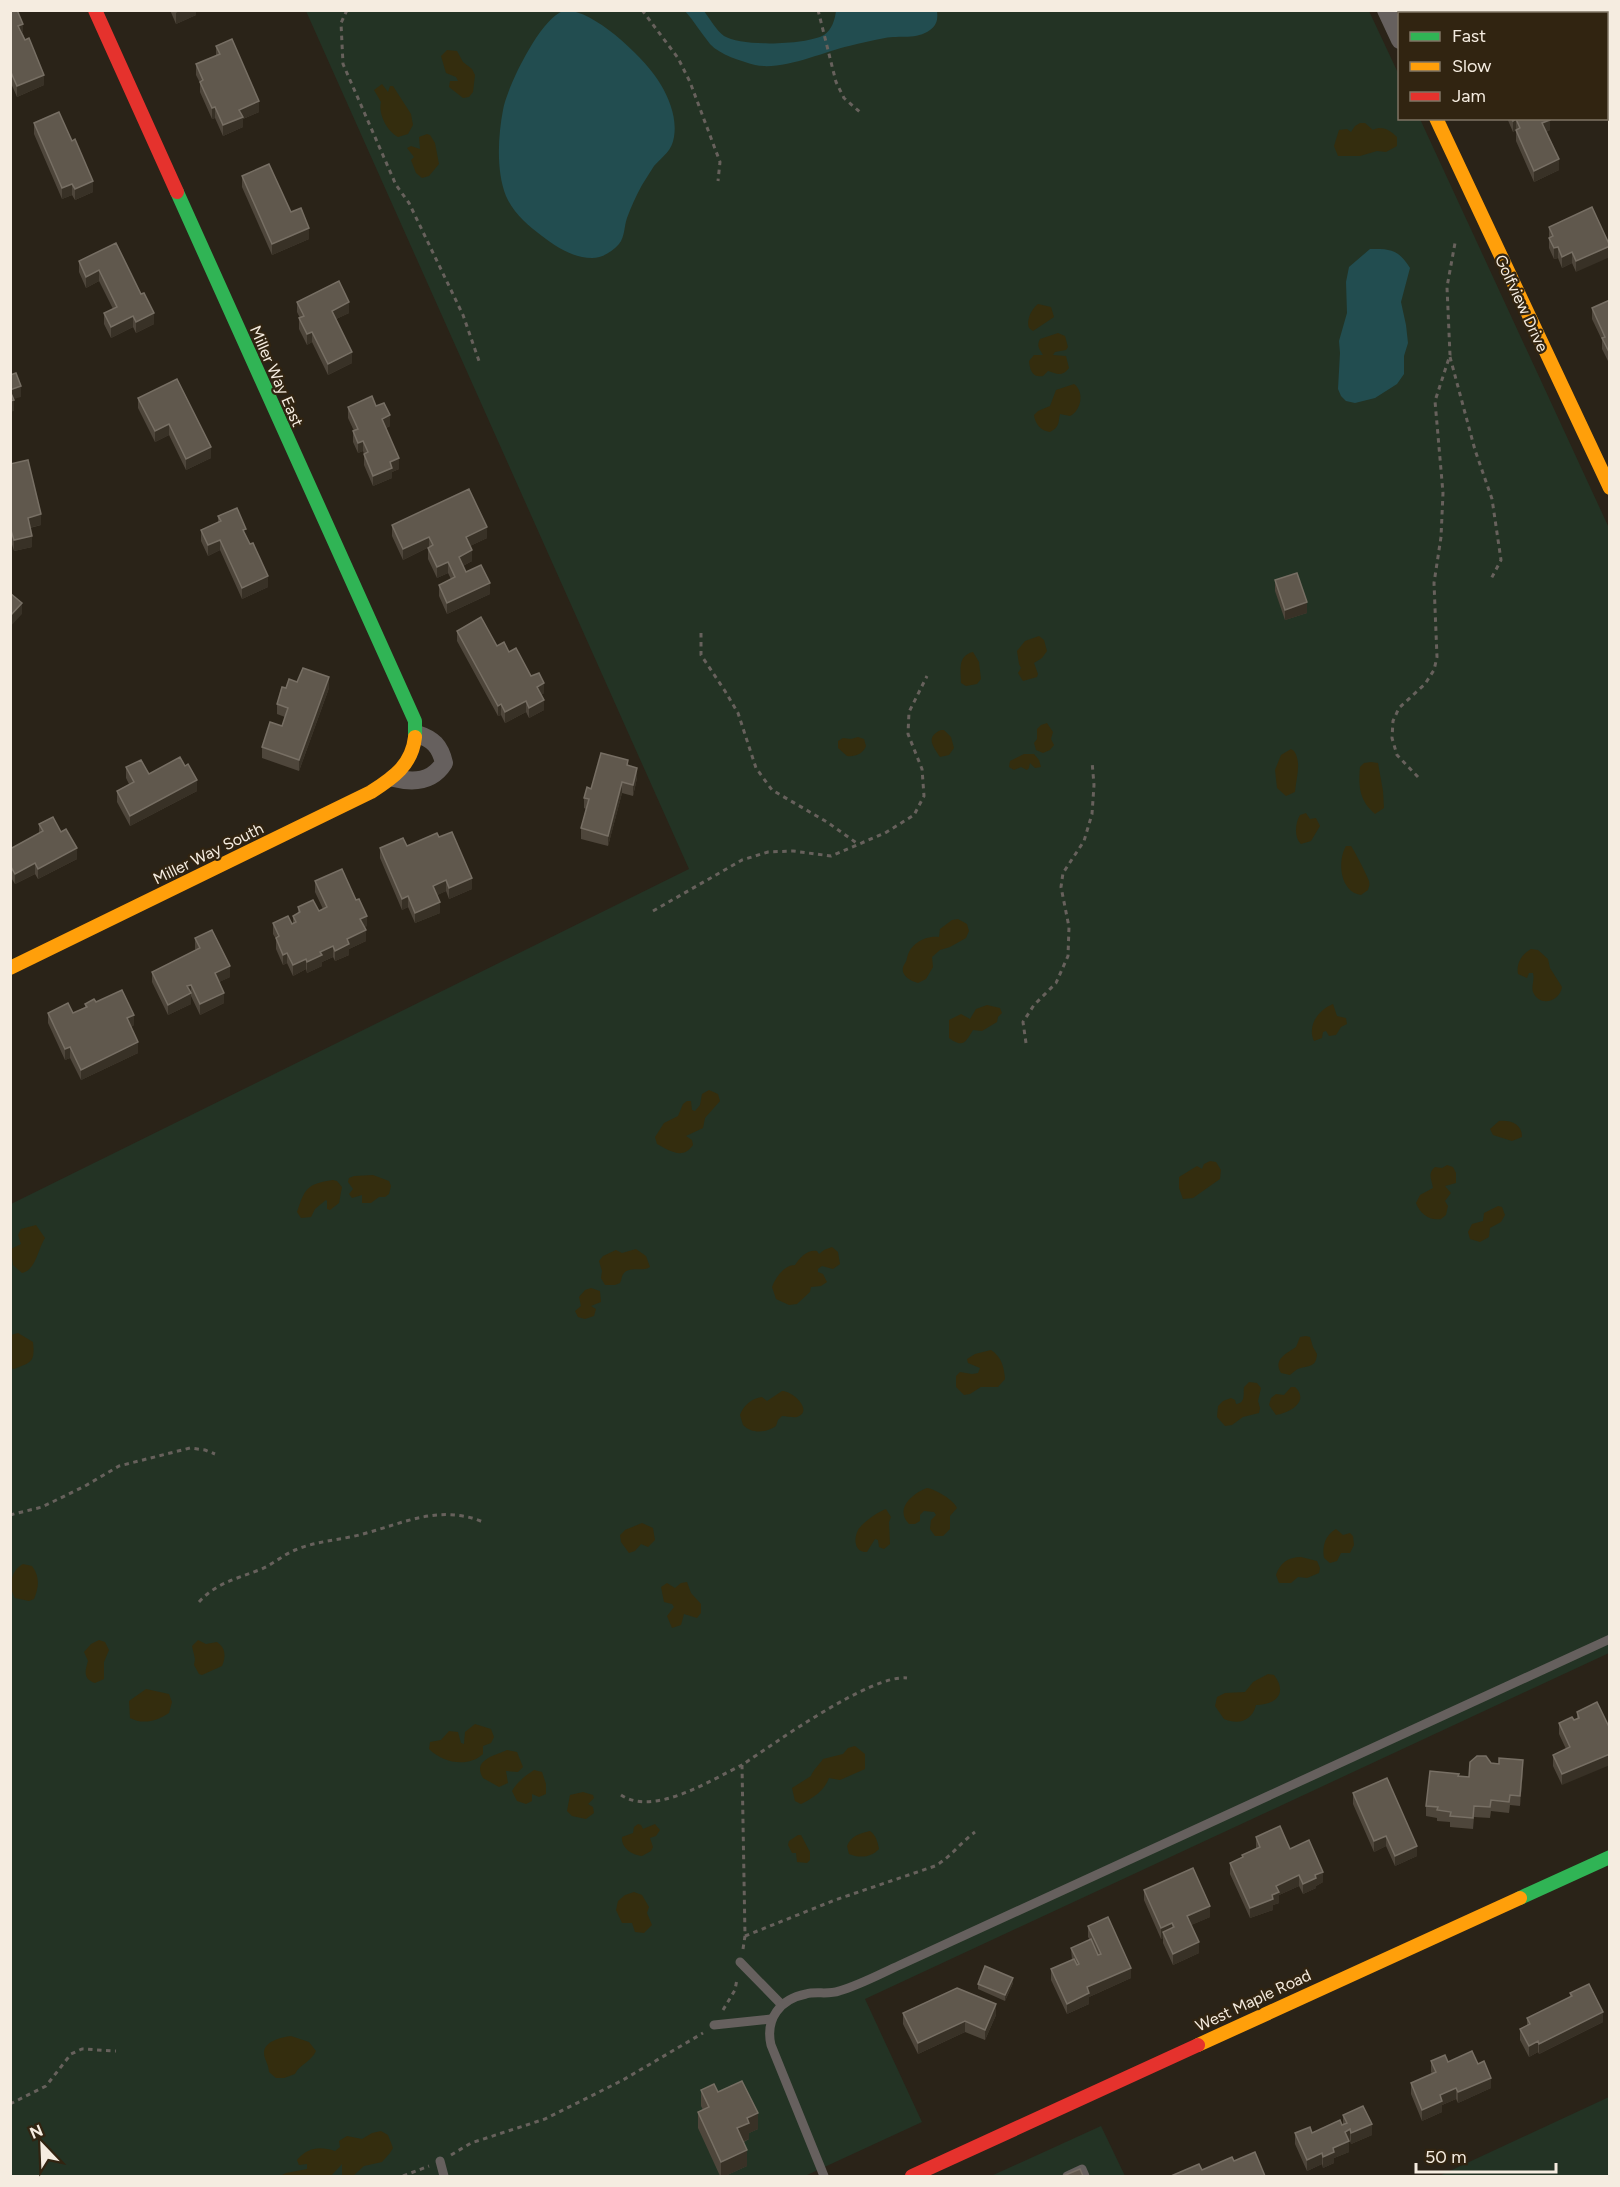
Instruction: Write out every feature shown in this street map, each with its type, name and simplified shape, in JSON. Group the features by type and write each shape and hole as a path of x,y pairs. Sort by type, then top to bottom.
{"street":[{"name":"Miller Way East","path":"95,10 415,721 417,734"},
{"path":"1386,10 1398,36"},
{"name":"Golfview Drive","path":"1437,120 1610,488"},
{"name":"Miller Way South","path":"10,968 352,801 394,778 411,756 416,745 417,734"},
{"path":"394,778 411,782 430,778 439,772 444,764 436,744 430,738 417,734"},
{"name":"West Maple Road","path":"912,2176 1610,1857"}],"lane":[{"path":"824,2176 771,2045 769,2035 771,2019 781,2004 805,1994 837,1992 900,1965 1610,1639"},
{"path":"740,1962 781,2004"},
{"path":"714,2025 771,2019"},
{"path":"440,2161 444,2176"},
{"path":"1067,2176 1082,2169 1085,2176"}],"path":[{"path":"347,10 341,23 343,64 396,185 409,202 464,315 479,361"},
{"path":"642,10 678,58 690,82 720,162 718,182"},
{"path":"818,10 836,82 844,98 861,113"},
{"path":"1455,243 1447,287 1450,355 1475,450 1492,499 1501,560 1491,579"},
{"path":"1418,777 1397,755 1392,738 1393,721 1399,708 1425,684 1434,670 1437,657 1434,583 1441,537 1443,494 1435,401 1450,355"},
{"path":"701,633 701,656 738,713 756,768 772,790 827,822 858,844"},
{"path":"653,911 742,860 768,852 793,851 831,856 885,833 914,815 924,796 922,769 908,734 909,712 927,676"},
{"path":"1026,1043 1023,1022 1034,1005 1056,983 1068,956 1069,927 1061,887 1063,873 1084,841 1092,814 1094,785 1092,761"},
{"path":"10,1515 42,1507 119,1466 190,1448 215,1454"},
{"path":"199,1602 209,1591 230,1579 260,1570 296,1550 363,1534 405,1520 437,1515 467,1515 483,1522"},
{"path":"621,1795 629,1800 647,1802 679,1796 742,1765 805,1723 869,1687 897,1677 907,1678"},
{"path":"402,2176 440,2161 471,2143 555,2114 623,2080 714,2025 735,1990 745,1936 742,1765"},
{"path":"745,1936 835,1900 935,1866 948,1859 960,1843 975,1832"},
{"path":"10,2104 46,2086 70,2055 82,2049 116,2051"}],"green space":[{"path":"306,11 1369,11 1398,73 1398,120 1420,120 1609,528 1609,1653 865,1999 922,2122 805,2176 11,2176 11,1204 689,869"},
{"path":"1609,2097 1609,2176 1439,2176"},
{"path":"1101,2126 1125,2176 991,2176"}],"sand":[{"path":"447,50 457,51 475,75 473,92 469,97 463,98 449,87 450,81 458,81 456,77 446,73 441,56"},
{"path":"382,84 388,92 390,86 393,86 411,114 413,125 408,134 398,137 384,122 381,102 374,90"},
{"path":"1360,123 1365,123 1373,130 1383,128 1389,130 1397,137 1397,146 1386,152 1377,151 1360,156 1338,156 1334,146 1339,130 1347,129 1351,132"},
{"path":"427,134 435,143 439,164 429,176 422,178 416,173 411,160 414,157 407,148 411,146 420,149 419,137"},
{"path":"1038,304 1051,307 1054,317 1033,331 1028,325 1029,319"},
{"path":"1058,333 1065,336 1068,347 1053,355 1066,356 1069,368 1062,374 1048,371 1043,376 1034,375 1029,361 1034,355 1043,355 1038,346 1040,339"},
{"path":"1074,384 1080,392 1077,410 1070,416 1060,414 1057,426 1050,432 1041,429 1034,415 1050,406 1056,390"},
{"path":"1039,636 1044,640 1047,651 1034,663 1037,677 1023,681 1018,673 1021,668 1017,651 1025,641"},
{"path":"973,652 979,662 981,679 977,684 966,686 961,683 961,664 964,657"},
{"path":"1047,723 1053,732 1051,739 1054,745 1043,753 1036,750 1034,743 1037,739 1037,729"},
{"path":"941,730 951,737 954,748 949,755 940,757 932,739"},
{"path":"843,738 864,739 866,746 858,754 847,756 838,748 838,741"},
{"path":"1291,749 1298,760 1298,771 1295,792 1286,796 1277,788 1275,770 1281,755"},
{"path":"1024,754 1034,754 1041,767 1035,768 1030,763 1027,770 1021,767 1014,770 1009,767 1010,761"},
{"path":"1364,763 1378,763 1383,791 1384,808 1375,814 1363,799 1359,781 1360,767"},
{"path":"1306,813 1310,819 1316,818 1320,826 1311,841 1301,844 1297,838 1296,826 1300,815"},
{"path":"1346,846 1351,846 1369,881 1368,890 1361,895 1349,888 1342,875 1343,852"},
{"path":"958,919 967,924 969,931 966,938 940,950 932,957 933,967 926,979 918,983 907,978 903,967 911,949 924,939 939,937 940,929 952,920"},
{"path":"1531,949 1538,950 1548,959 1550,968 1562,987 1554,999 1545,1001 1536,997 1532,987 1533,973 1529,973 1527,978 1518,974 1520,959"},
{"path":"1333,1004 1337,1016 1346,1018 1347,1024 1341,1027 1336,1035 1329,1036 1326,1031 1323,1032 1322,1038 1314,1041 1312,1030 1315,1019"},
{"path":"987,1005 1000,1008 1002,1013 997,1022 982,1031 973,1030 961,1043 949,1038 949,1020 961,1014 970,1019 976,1009"},
{"path":"709,1090 718,1094 720,1101 705,1118 703,1128 686,1136 692,1140 693,1145 689,1150 676,1153 657,1144 655,1137 664,1123 678,1116 683,1104 687,1101 691,1101 692,1110 695,1111 700,1105 702,1094"},
{"path":"1499,1121 1508,1121 1518,1126 1522,1137 1512,1141 1493,1135 1490,1129"},
{"path":"1210,1161 1216,1162 1221,1170 1220,1179 1193,1198 1183,1199 1179,1188 1179,1177 1197,1166 1202,1169 1204,1164"},
{"path":"1447,1165 1453,1167 1456,1173 1456,1183 1445,1186 1451,1193 1445,1201 1448,1206 1446,1215 1441,1219 1429,1218 1416,1203 1420,1195 1433,1188 1431,1172 1435,1167 1442,1168"},
{"path":"373,1175 389,1181 391,1186 389,1194 371,1203 362,1203 362,1195 352,1198 349,1194 353,1189 348,1182 349,1178"},
{"path":"333,1180 342,1187 339,1203 330,1210 327,1209 326,1200 315,1209 311,1217 301,1218 297,1212 308,1189 317,1183"},
{"path":"1498,1206 1502,1207 1505,1215 1501,1222 1490,1228 1489,1237 1480,1242 1470,1239 1468,1232 1472,1224 1483,1221 1484,1213"},
{"path":"36,1225 45,1238 34,1264 22,1273 13,1265 11,1249 21,1244 18,1235 21,1229"},
{"path":"832,1247 838,1252 840,1264 833,1269 822,1266 818,1269 827,1282 821,1286 811,1287 810,1292 797,1304 789,1305 776,1299 772,1287 781,1272 795,1265 807,1252 817,1251 819,1254"},
{"path":"636,1249 646,1256 650,1267 627,1271 623,1274 620,1283 605,1285 601,1278 602,1271 599,1261 603,1256 616,1250 622,1253"},
{"path":"591,1288 600,1291 601,1302 591,1306 596,1309 594,1316 585,1319 578,1317 575,1311 581,1306 579,1297 585,1290"},
{"path":"18,1333 33,1342 33,1357 28,1363 14,1369 11,1368 11,1335"},
{"path":"1300,1337 1310,1337 1317,1354 1315,1362 1297,1369 1290,1375 1281,1373 1280,1360 1296,1347"},
{"path":"991,1350 1000,1359 1005,1379 998,1387 981,1387 964,1395 956,1387 956,1376 960,1372 978,1373 980,1368 968,1363 967,1359 975,1354"},
{"path":"1249,1382 1257,1383 1261,1388 1258,1401 1259,1413 1243,1417 1232,1425 1225,1426 1217,1417 1218,1406 1231,1398 1236,1404 1241,1402 1244,1387"},
{"path":"1291,1387 1295,1387 1299,1392 1299,1401 1292,1409 1276,1415 1269,1405 1271,1398 1276,1394 1284,1395"},
{"path":"782,1391 791,1394 800,1402 803,1406 802,1414 797,1417 782,1416 776,1426 764,1431 751,1430 743,1425 740,1415 748,1403 762,1397 767,1401"},
{"path":"927,1488 944,1495 957,1508 950,1516 950,1529 943,1536 935,1536 930,1529 931,1520 936,1515 934,1512 924,1511 920,1515 920,1521 915,1524 909,1524 905,1518 904,1507 907,1502"},
{"path":"886,1509 891,1517 889,1522 890,1544 884,1549 879,1547 878,1540 875,1539 867,1552 863,1552 855,1542 858,1530 879,1512"},
{"path":"642,1523 653,1528 655,1540 648,1547 641,1544 635,1551 629,1553 621,1542 620,1535 625,1530"},
{"path":"1336,1529 1343,1535 1350,1533 1353,1536 1354,1545 1350,1553 1341,1553 1337,1561 1330,1563 1324,1558 1323,1549 1329,1534"},
{"path":"1301,1557 1317,1561 1320,1568 1319,1573 1307,1578 1298,1577 1291,1583 1279,1583 1276,1575 1282,1564 1292,1558"},
{"path":"23,1564 32,1566 37,1578 36,1595 29,1601 15,1598 11,1584 13,1574"},
{"path":"687,1582 691,1593 701,1604 701,1613 697,1618 684,1614 681,1625 672,1628 667,1616 674,1607 664,1602 661,1587 667,1583 675,1588"},
{"path":"99,1640 105,1642 109,1650 104,1662 104,1679 95,1683 87,1677 88,1661 84,1652 91,1644"},
{"path":"198,1640 206,1644 217,1642 220,1644 224,1653 222,1666 202,1675 199,1674 194,1665 192,1646"},
{"path":"1268,1674 1274,1675 1278,1681 1280,1692 1278,1697 1269,1703 1256,1705 1251,1715 1244,1720 1235,1722 1224,1719 1215,1706 1217,1697 1225,1693 1245,1692 1253,1682"},
{"path":"146,1689 169,1694 172,1702 169,1713 150,1721 130,1718 129,1701"},
{"path":"475,1724 491,1729 494,1737 491,1743 483,1746 483,1754 477,1758 456,1762 441,1758 429,1749 430,1742 441,1740 449,1731 458,1732 461,1743 464,1744 465,1732"},
{"path":"855,1746 865,1754 865,1769 840,1780 829,1778 814,1797 801,1804 795,1801 792,1788 811,1776 823,1759 843,1754 848,1748"},
{"path":"507,1750 517,1752 523,1767 518,1772 506,1771 508,1783 499,1787 483,1778 480,1767 486,1759"},
{"path":"534,1770 542,1772 546,1794 539,1797 532,1794 532,1801 526,1804 517,1801 512,1791"},
{"path":"583,1792 593,1795 594,1798 588,1804 593,1807 594,1813 586,1819 572,1816 567,1811 570,1795"},
{"path":"638,1824 643,1829 655,1824 660,1830 656,1836 650,1838 653,1847 651,1851 642,1856 628,1850 622,1841 622,1837 633,1833 634,1827"},
{"path":"870,1831 879,1849 865,1856 849,1854 847,1846 851,1839"},
{"path":"801,1835 810,1852 810,1860 807,1863 797,1862 796,1853 792,1853 788,1845 789,1841"},
{"path":"634,1892 642,1895 649,1907 647,1913 652,1925 644,1933 635,1932 632,1923 622,1923 616,1910 618,1901"},
{"path":"291,2036 309,2042 316,2051 295,2074 276,2078 269,2072 264,2055 265,2049 274,2040"},
{"path":"381,2131 388,2135 393,2148 390,2153 382,2162 364,2166 353,2176 342,2176 342,2164 331,2176 280,2176 307,2169 307,2164 299,2165 297,2160 305,2152 319,2148 335,2151 340,2147 339,2141 347,2136 362,2139"}],"water":[{"path":"563,11 572,11 596,21 609,30 645,64 670,103 674,123 674,137 671,146 654,166 640,189 627,218 621,241 610,252 596,258 585,258 566,251 547,240 522,219 506,196 499,165 503,110 518,71 544,27"},
{"path":"685,11 704,11 724,36 733,40 759,43 789,43 824,35 834,21 836,11 937,11 937,17 936,24 932,28 919,35 890,37 790,63 766,66 743,62 719,51 710,44"},
{"path":"1370,249 1393,251 1402,257 1410,268 1401,302 1408,343 1404,356 1404,374 1397,384 1375,398 1355,403 1346,401 1338,389 1339,341 1347,313 1346,282 1349,267"}],"building":[{"path":"10,10 17,10 23,24 18,26 25,40 29,38 44,75 17,86 10,70"},
{"path":"1464,10 1503,10 1504,12 1465,12"},
{"path":"232,39 259,101 239,110 243,117 223,125 200,82 203,80 196,64 220,54 216,46"},
{"path":"59,112 72,141 75,139 93,181 75,189 72,184 62,188 34,123"},
{"path":"1516,120 1550,120 1542,123 1559,159 1534,171 1516,130 1520,128"},
{"path":"269,164 291,212 301,208 309,228 272,244 242,176"},
{"path":"1592,207 1610,246 1576,261 1572,252 1562,257 1558,247 1554,248 1549,238 1553,236 1549,227"},
{"path":"116,243 141,294 144,293 154,313 136,322 133,316 111,327 104,313 117,307 99,270 86,277 79,261"},
{"path":"339,281 349,302 332,311 352,352 328,364 312,332 307,334 299,318 304,316 297,302"},
{"path":"1610,300 1610,354 1592,308"},
{"path":"16,373 21,386 10,390 10,375"},
{"path":"177,379 211,447 186,459 169,424 155,431 138,398"},
{"path":"372,396 376,406 384,403 390,415 382,419 399,458 390,462 392,468 373,476 364,454 368,452 363,441 358,443 353,431 358,429 348,407"},
{"path":"28,460 41,514 28,518 32,536 14,540 10,527 10,464"},
{"path":"469,489 487,527 466,537 472,550 459,557 466,572 481,565 490,583 447,603 439,585 455,577 448,562 437,567 428,548 433,545 429,537 403,549 392,525"},
{"path":"237,508 246,529 243,530 250,544 253,543 268,576 242,588 220,540 208,545 201,530 221,521 218,516"},
{"path":"1297,573 1307,602 1285,610 1275,580"},
{"path":"10,593 22,603 10,616"},
{"path":"481,617 497,646 504,642 509,652 516,648 531,676 539,673 544,683 537,687 544,700 529,708 526,701 505,712 501,704 498,706 457,631"},
{"path":"303,668 329,677 299,760 262,747 270,722 282,726 288,708 277,704 282,687 286,688 289,679 297,682"},
{"path":"601,753 628,760 627,765 637,768 633,785 622,782 608,836 581,828 589,799 584,798 587,787 591,789"},
{"path":"180,757 185,766 188,764 197,780 130,816 117,791 134,782 126,767 141,760 149,774"},
{"path":"53,817 61,832 66,829 77,848 38,869 35,863 15,874 10,865 10,849 43,831 39,824"},
{"path":"452,832 472,878 449,888 446,880 433,886 440,902 415,913 408,896 402,899 380,848 403,838 407,846 437,833 439,837"},
{"path":"342,869 356,900 359,899 367,916 360,919 366,930 347,939 349,944 335,951 333,946 320,952 322,955 293,965 287,953 283,955 276,938 279,936 273,923 288,916 292,924 296,922 293,916 300,912 298,907 313,900 319,911 327,907 315,881"},
{"path":"212,930 230,966 215,973 224,993 200,1004 191,985 187,986 191,993 168,1005 152,972 200,948 195,938"},
{"path":"122,990 134,1015 127,1018 138,1042 81,1070 70,1047 65,1049 48,1013 68,1003 73,1013 87,1007 85,1004 94,999 96,1002"},
{"path":"1597,1702 1610,1729 1610,1754 1562,1774 1553,1755 1570,1747 1559,1723 1572,1717 1574,1720 1579,1718 1577,1712"},
{"path":"1477,1756 1486,1756 1491,1763 1499,1764 1499,1758 1523,1760 1520,1796 1510,1795 1509,1802 1491,1800 1490,1807 1474,1806 1473,1818 1450,1816 1451,1812 1437,1810 1438,1807 1426,1806 1430,1771 1469,1777 1470,1762"},
{"path":"1387,1778 1417,1846 1395,1856 1386,1836 1374,1841 1353,1793"},
{"path":"1280,1826 1290,1849 1309,1840 1323,1872 1303,1884 1299,1875 1276,1886 1279,1892 1272,1895 1273,1899 1250,1908 1230,1863 1260,1847 1256,1837"},
{"path":"1193,1868 1210,1906 1187,1916 1199,1942 1173,1954 1163,1932 1174,1927 1172,1923 1161,1928 1144,1890"},
{"path":"1108,1917 1131,1968 1087,1987 1089,1993 1067,2004 1051,1969 1074,1959 1077,1965 1079,1964 1071,1948 1091,1939 1098,1955 1101,1954 1088,1926"},
{"path":"985,1966 1013,1978 1005,1995 978,1984"},
{"path":"1589,1984 1603,2012 1539,2044 1538,2041 1529,2046 1520,2029 1530,2024 1527,2018 1572,1996 1570,1993"},
{"path":"957,1988 996,2004 985,2030 965,2021 918,2043 903,2013"},
{"path":"1472,2051 1478,2064 1484,2061 1491,2078 1458,2092 1456,2088 1440,2095 1442,2101 1422,2110 1411,2083 1436,2072 1431,2061 1445,2055 1448,2062"},
{"path":"742,2081 758,2113 747,2118 749,2123 737,2128 747,2150 721,2162 698,2112 709,2107 701,2090 714,2084 718,2092"},
{"path":"1363,2106 1372,2124 1351,2133 1350,2129 1345,2132 1349,2141 1333,2148 1334,2152 1323,2157 1322,2153 1307,2160 1295,2133 1310,2127 1312,2133 1340,2120 1342,2125 1347,2123 1343,2115"},
{"path":"1255,2152 1265,2176 1171,2176 1199,2164 1202,2170 1232,2157 1234,2161"},
{"path":"1080,2169 1083,2176 1063,2176"}],"traffic: fast":[{"path":"177,192 415,721 415,737"},
{"path":"1520,1898 1610,1857"}],"traffic: slow":[{"path":"1437,120 1610,488"},
{"path":"10,968 371,792 394,776 406,763 415,737"},
{"path":"1198,2045 1520,1898"}],"traffic: jam":[{"path":"95,10 177,192"},
{"path":"912,2176 1198,2045"}]}
